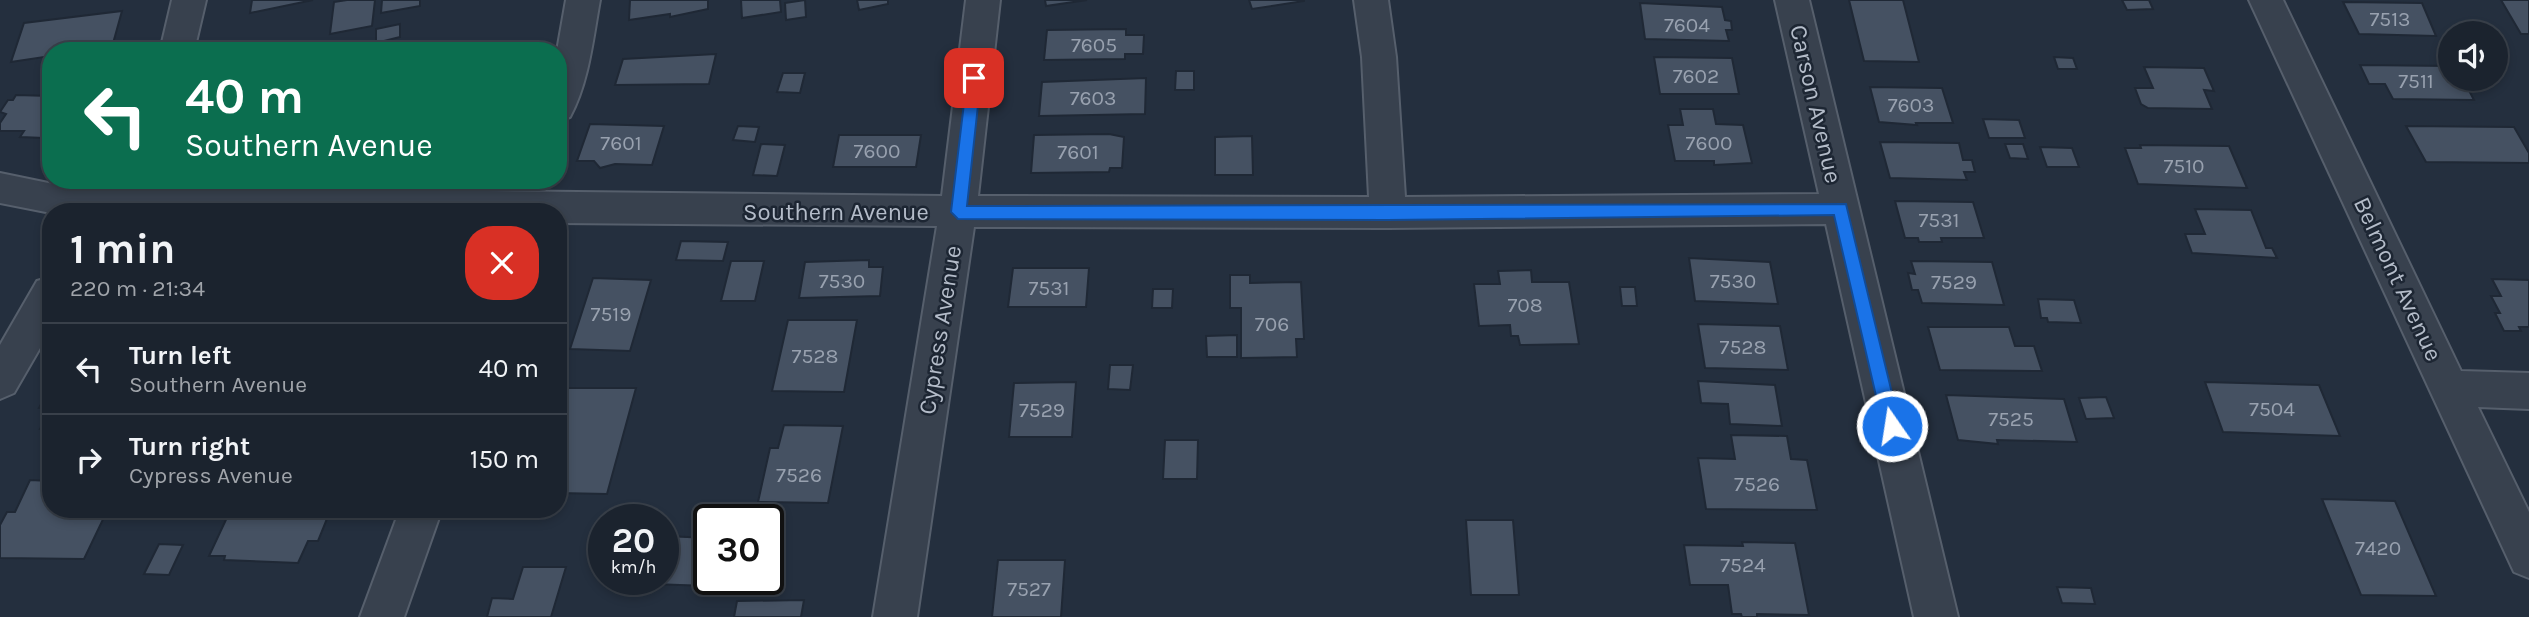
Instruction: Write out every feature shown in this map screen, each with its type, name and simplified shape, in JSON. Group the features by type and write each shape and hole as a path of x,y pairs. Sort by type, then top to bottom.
{"street":[{"path":"179,42 189,0"},
{"path":"567,76 583,0"},
{"name":"Cypress Avenue","path":"895,617 958,212 983,0"},
{"path":"1371,0 1379,57 1388,213"},
{"name":"Carson Avenue","path":"1793,0 1936,617"},
{"name":"Belmont Avenue","path":"2266,0 2529,558"},
{"name":"Southern Avenue","path":"0,188 58,200 530,201 958,212 1388,213 1840,209"},
{"path":"0,381 42,309"},
{"path":"2449,388 2529,391"},
{"path":"382,617 418,518"}],"building":[{"path":"252,0 313,0 250,13"},
{"path":"375,0 372,26 330,34 334,2"},
{"path":"382,0 420,0 420,6 381,13"},
{"path":"630,0 708,0 708,9 670,17 670,14 629,20"},
{"path":"741,0 780,0 781,12 742,18"},
{"path":"805,0 806,17 786,20 785,3"},
{"path":"857,0 888,0 888,4 859,10"},
{"path":"1045,0 1087,0 1046,6"},
{"path":"1249,0 1304,0 1304,1 1252,9"},
{"path":"1849,0 1903,0 1919,62 1864,61"},
{"path":"2122,0 2149,0 2153,9 2127,10"},
{"path":"2501,0 2529,0 2529,34 2521,34"},
{"path":"2343,2 2422,3 2436,36 2359,34"},
{"path":"1640,3 1722,7 1725,20 1731,21 1732,30 1726,30 1729,41 1645,39"},
{"path":"122,11 113,42 42,42 42,57 11,62 24,23"},
{"path":"400,24 400,37 376,42 376,29"},
{"path":"1126,29 1126,35 1144,35 1143,54 1125,54 1125,59 1044,60 1047,30"},
{"path":"716,54 709,84 615,85 623,59"},
{"path":"1654,57 1732,58 1739,94 1660,94"},
{"path":"2054,57 2073,58 2077,69 2058,69"},
{"path":"2360,65 2438,66 2438,91 2469,91 2474,100 2393,99 2385,84 2369,84"},
{"path":"2144,67 2204,68 2214,91 2204,90 2212,109 2148,108 2141,104 2135,88 2153,88"},
{"path":"1176,71 1194,71 1194,90 1175,90"},
{"path":"783,73 805,73 800,93 777,92"},
{"path":"1146,78 1145,114 1039,116 1042,82"},
{"path":"1870,87 1942,88 1953,123 1916,123 1917,125 1879,122"},
{"path":"16,95 42,96 42,138 20,137 24,131 0,131 0,123 6,114 0,112 8,100 13,100"},
{"path":"1680,109 1713,109 1716,124 1743,125 1752,163 1714,165 1714,161 1675,161 1668,125 1683,125"},
{"path":"1983,119 2019,120 2025,138 1989,138"},
{"path":"590,124 664,126 652,165 615,164 600,168 594,161 577,161"},
{"path":"738,126 759,127 755,142 733,140"},
{"path":"2406,126 2514,127 2529,153 2529,163 2426,162"},
{"path":"1109,134 1124,137 1122,168 1110,168 1109,172 1031,173 1034,135"},
{"path":"839,135 921,135 916,167 833,167"},
{"path":"1252,136 1253,175 1215,175 1215,137"},
{"path":"1880,142 1959,143 1963,160 1972,160 1975,172 1964,172 1967,180 1890,178"},
{"path":"761,144 785,145 777,176 753,175"},
{"path":"2005,144 2023,144 2028,159 2010,158"},
{"path":"2140,145 2229,146 2247,188 2138,184 2125,148 2141,148"},
{"path":"2040,147 2072,148 2079,167 2047,167"},
{"path":"1895,201 1973,202 1984,238 1941,238 1942,242 1919,242 1918,238 1905,238"},
{"path":"2195,209 2251,210 2266,248 2272,248 2277,258 2192,253 2185,234 2205,234"},
{"path":"681,241 728,242 723,261 676,260"},
{"path":"1689,258 1770,262 1778,304 1695,301"},
{"path":"869,260 869,267 883,267 880,296 799,298 805,262"},
{"path":"731,261 764,261 755,301 721,301"},
{"path":"1911,261 1992,262 2004,305 1922,303 1918,290 1912,290 1908,273 1915,274"},
{"path":"1013,268 1089,268 1086,307 1008,307"},
{"path":"1531,270 1532,282 1569,282 1579,344 1520,345 1518,336 1511,336 1510,325 1479,326 1474,284 1500,284 1498,271"},
{"path":"1230,275 1250,275 1250,283 1301,282 1304,339 1296,339 1297,357 1241,358 1241,308 1230,308"},
{"path":"593,278 651,280 630,351 570,349"},
{"path":"2492,279 2529,280 2529,327 2519,327 2521,331 2504,331 2495,313 2500,313 2491,296 2501,296"},
{"path":"1620,287 1635,287 1637,306 1622,306"},
{"path":"1153,289 1173,289 1172,308 1152,308"},
{"path":"2038,299 2074,300 2081,323 2048,322 2047,318 2041,318"},
{"path":"788,320 857,320 844,392 772,391"},
{"path":"1698,324 1780,326 1788,370 1705,368"},
{"path":"1928,327 2009,327 2015,346 2034,346 2042,371 1940,370"},
{"path":"1237,335 1237,357 1207,357 1206,336"},
{"path":"1110,365 1133,365 1130,390 1108,389"},
{"path":"1698,381 1775,385 1782,426 1730,424 1728,404 1701,403"},
{"path":"1076,382 1072,437 1009,437 1014,383"},
{"path":"2205,382 2319,385 2340,436 2223,432"},
{"path":"567,388 636,388 607,494 567,493"},
{"path":"1946,395 2064,399 2077,442 1997,440 1998,444 1958,440"},
{"path":"2106,397 2114,418 2086,419 2079,398"},
{"path":"784,425 843,426 828,503 758,502 770,448 778,448"},
{"path":"1731,435 1787,436 1791,459 1807,460 1817,510 1706,509 1698,458 1735,459"},
{"path":"1165,440 1198,440 1197,479 1163,479"},
{"path":"30,480 42,481 42,518 104,518 84,559 0,558 0,525 7,512 15,512"},
{"path":"2322,499 2395,501 2436,596 2361,595"},
{"path":"227,518 327,518 318,541 308,541 298,563 224,560 225,556 209,556"},
{"path":"1466,520 1513,520 1519,595 1471,595"},
{"path":"679,537 693,537 693,585 679,585"},
{"path":"1742,542 1795,543 1809,615 1757,614 1757,617 1742,617 1741,614 1732,614 1728,585 1690,585 1684,545 1743,546"},
{"path":"159,544 183,545 169,575 144,574"},
{"path":"998,560 1065,560 1061,617 992,617"},
{"path":"523,567 566,567 551,617 487,617 492,598 513,599"},
{"path":"2057,587 2091,588 2095,604 2062,603"},
{"path":"804,600 801,617 734,617 737,601"}],"route":[{"path":"974,78 958,212 1388,213 1840,209 1892,426"}]}
